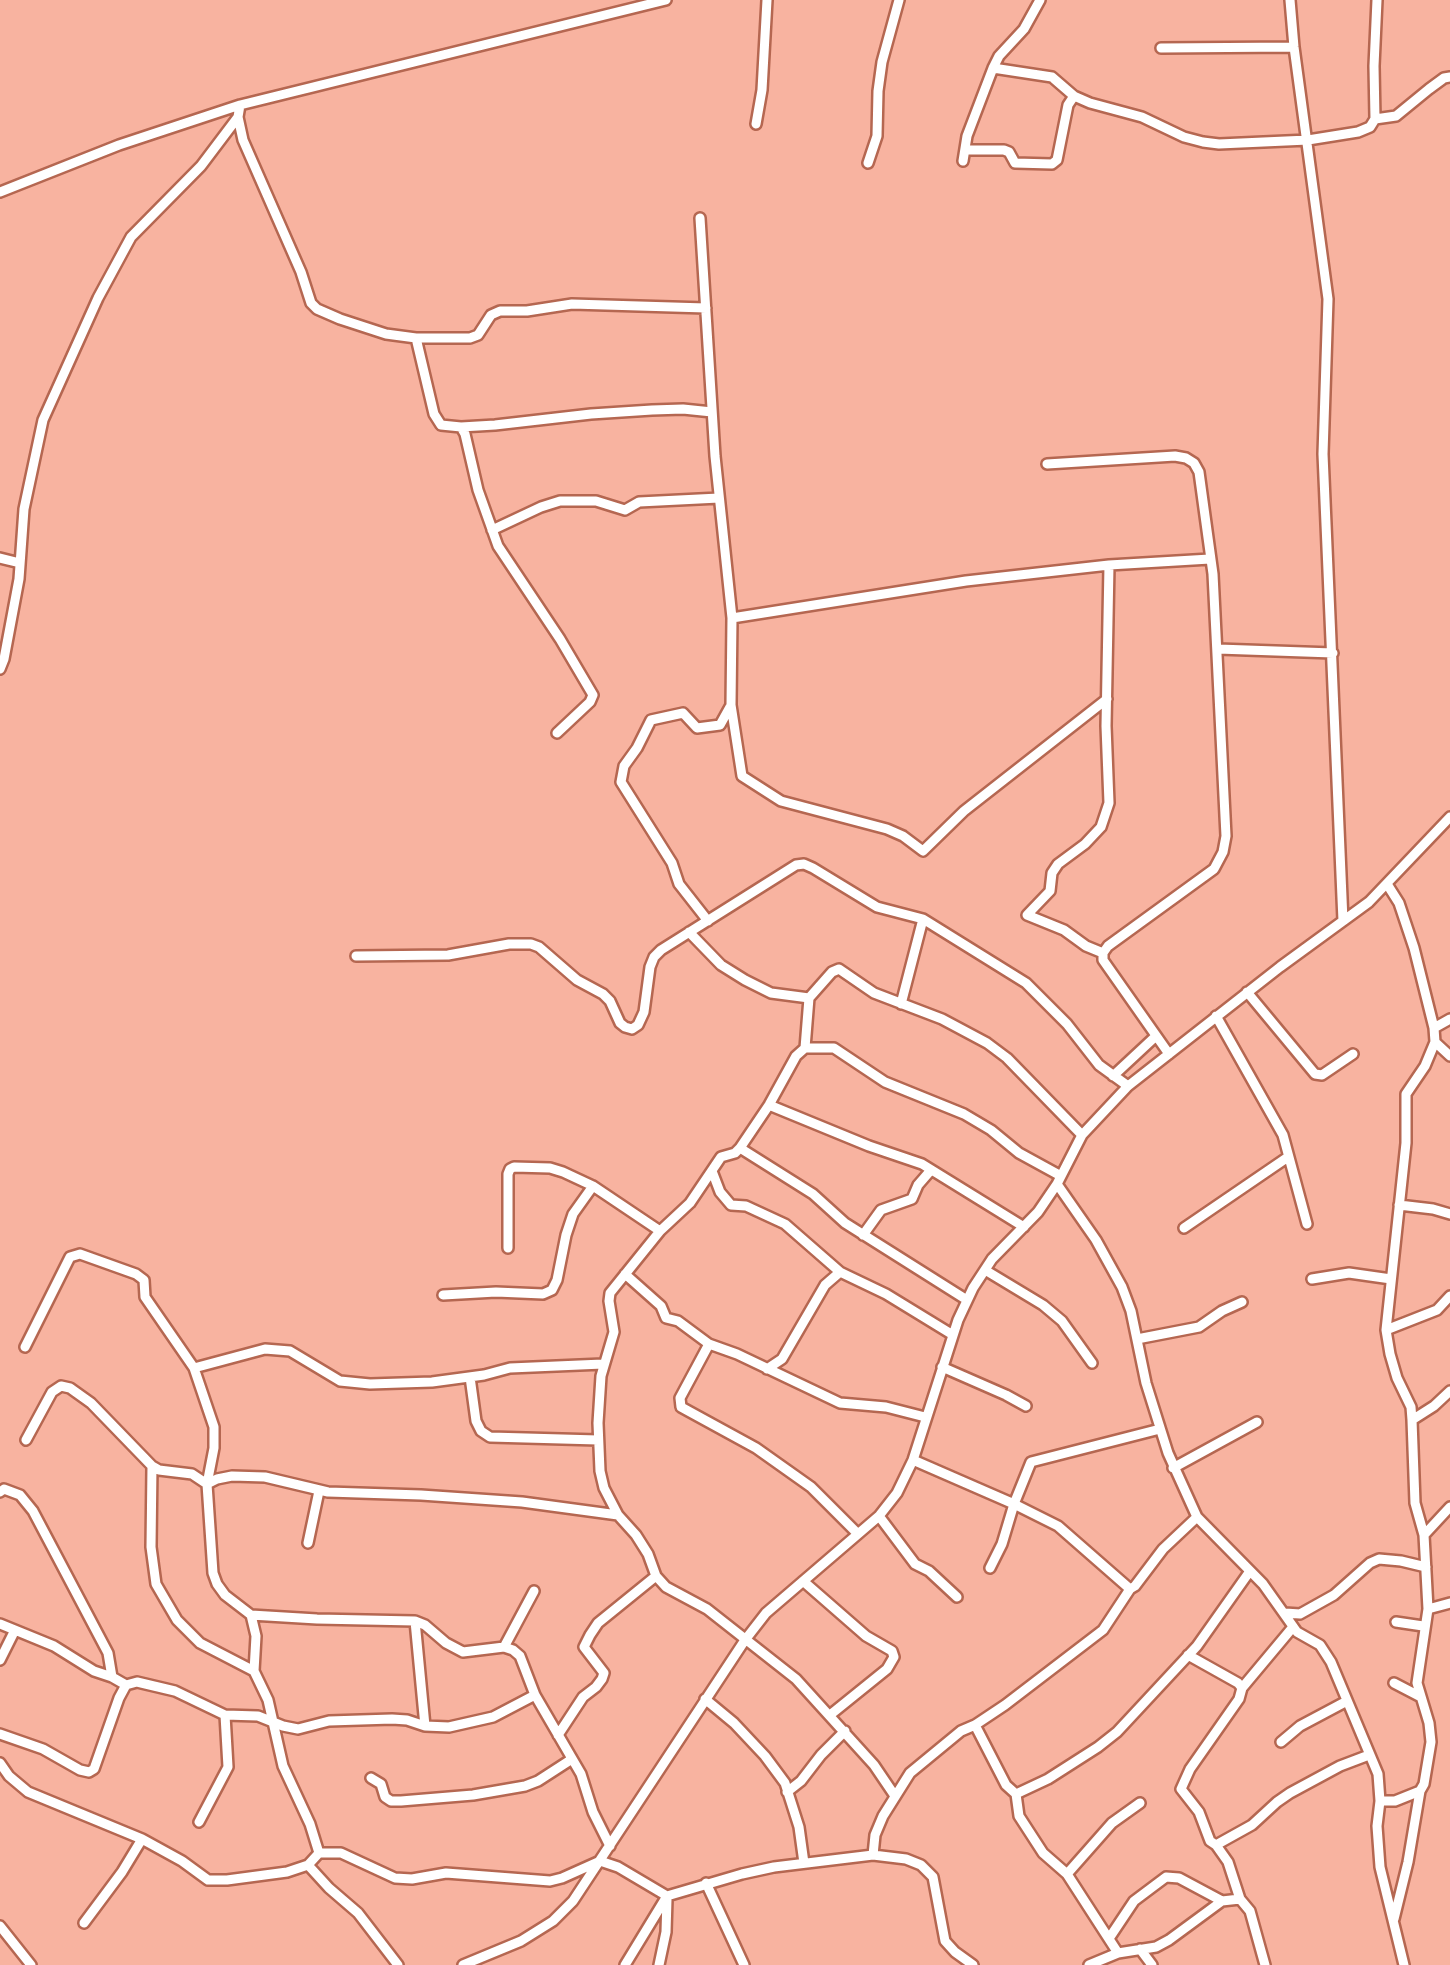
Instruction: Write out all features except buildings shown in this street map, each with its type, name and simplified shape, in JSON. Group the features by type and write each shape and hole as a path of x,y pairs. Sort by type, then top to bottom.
{"street":[{"path":"0,192 119,145 240,104 666,0"},
{"path":"756,124 767,0"},
{"path":"868,163 877,136 882,62 898,0"},
{"path":"1040,0 1024,29 993,68 964,155 1004,150 1016,163 1052,164 1057,160 1068,104 1074,96"},
{"path":"1290,0 1328,299 1323,454 1343,921"},
{"path":"993,68 1052,77 1090,104 1142,118 1203,142 1308,140 1358,132 1370,127 1375,119 1376,0"},
{"path":"1162,48 1294,47"},
{"path":"1375,119 1396,116 1428,89 1450,77"},
{"path":"240,104 242,140 317,310 386,334 470,338 478,335 491,314 500,311 572,304 706,308"},
{"path":"0,669 13,611 24,509 43,420 98,298 131,237 201,166 238,117"},
{"path":"700,218 712,412 732,618 731,704 742,776 782,800 887,828 923,851 964,810 1107,699"},
{"path":"416,338 436,420 441,425 461,427 652,410 712,412"},
{"path":"461,427 498,546 593,695 557,733"},
{"path":"1047,464 1186,458 1199,472 1213,574 1218,649 1226,836 1223,852 1214,869 1103,953 1103,960 1170,1054"},
{"path":"492,530 541,506 560,502 596,501 625,510 639,502 720,498"},
{"path":"0,558 20,564"},
{"path":"732,618 966,581 1109,565 1210,559"},
{"path":"1103,953 1064,930 1027,915 1050,891 1052,872 1058,864 1100,827 1109,804 1109,565"},
{"path":"1218,649 1332,654"},
{"path":"708,921 679,884 672,863 621,782 624,766 650,720 683,713 698,728 720,725 731,704"},
{"path":"464,1965 482,1962 553,1921 600,1861 744,1640 766,1613 879,1516 898,1493 967,1300 985,1270 1038,1212 1082,1136 1128,1086 1368,902 1450,818"},
{"path":"356,956 448,956 509,944 531,944 577,980 603,994 620,1023 632,1028 644,1012 650,966 661,950 804,864 877,907 922,919 1026,983 1067,1024 1099,1065 1128,1086"},
{"path":"1387,884 1400,903 1434,1028 1434,1042 1425,1066 1406,1094 1406,1142 1386,1330 1397,1378 1411,1407 1414,1503 1424,1535 1428,1609 1417,1683 1431,1742 1394,1919"},
{"path":"901,1004 922,919"},
{"path":"689,932 722,965 745,980 771,993 809,998"},
{"path":"805,1048 809,998 832,972 840,969 874,993 942,1019 988,1044 1007,1058 1082,1136"},
{"path":"1247,992 1315,1074 1322,1075 1352,1054"},
{"path":"1216,1016 1283,1135 1307,1224"},
{"path":"1434,1028 1450,1019"},
{"path":"1113,1076 1156,1036"},
{"path":"1434,1042 1450,1056"},
{"path":"895,1796 886,1779 796,1678 708,1609 666,1586 656,1576 642,1545 618,1515 600,1470 598,1422 603,1364 614,1332 610,1292 660,1231 690,1203 720,1158 735,1154 740,1148 796,1056 805,1048 834,1048 885,1082 964,1114 1059,1180 1122,1287 1160,1428 1197,1516 1286,1613 1292,1627 1320,1645 1331,1662 1378,1774 1380,1867 1404,1965"},
{"path":"769,1105 906,1157 1024,1227"},
{"path":"740,1148 813,1194 845,1223 967,1300"},
{"path":"1184,1228 1288,1158"},
{"path":"508,1248 510,1169 514,1167 563,1172 593,1186 660,1231"},
{"path":"863,1234 881,1210 912,1199 931,1170"},
{"path":"712,1171 720,1192 732,1205 746,1206 785,1224 840,1272 886,1294 953,1335"},
{"path":"443,1295 543,1294 552,1290 573,1214 593,1186"},
{"path":"1399,1205 1450,1214"},
{"path":"25,1346 70,1257 80,1254 144,1280 145,1297 194,1368 214,1427 207,1484 214,1573 225,1595 251,1614 414,1621 425,1624 462,1652 504,1647 514,1650 520,1656 534,1695 580,1774 610,1846"},
{"path":"985,1270 1062,1321 1092,1363"},
{"path":"767,1368 782,1359 825,1285 840,1272"},
{"path":"1312,1279 1349,1272 1392,1279"},
{"path":"625,1274 661,1306 666,1318 678,1321 709,1344 840,1403 925,1417"},
{"path":"1386,1330 1438,1310 1450,1296"},
{"path":"1137,1340 1199,1328 1242,1302"},
{"path":"709,1344 680,1398 681,1407 756,1448 811,1487 858,1534"},
{"path":"194,1368 265,1349 290,1351 340,1381 385,1384 432,1382 510,1368 603,1364"},
{"path":"942,1367 1026,1406"},
{"path":"470,1377 476,1421 490,1437 598,1440"},
{"path":"26,1440 52,1392 61,1386 70,1388 91,1403 152,1466 192,1474 207,1484"},
{"path":"1412,1420 1450,1391"},
{"path":"1174,1468 1258,1422"},
{"path":"990,1568 1034,1460 1160,1428"},
{"path":"912,1460 1058,1526 1130,1589"},
{"path":"152,1466 151,1547 156,1584 177,1620 200,1643 254,1670"},
{"path":"207,1484 232,1476 265,1477 319,1491 522,1502 618,1515"},
{"path":"0,1492 4,1489 20,1495 32,1511 108,1653 112,1676"},
{"path":"308,1543 319,1491"},
{"path":"1424,1535 1450,1507"},
{"path":"879,1516 915,1564 929,1571 956,1597"},
{"path":"873,1854 876,1835 910,1773 961,1731 1032,1686 1103,1630 1163,1548 1197,1516"},
{"path":"1286,1613 1300,1614 1334,1595 1379,1559 1426,1567"},
{"path":"1016,1794 1048,1779 1117,1732 1188,1655 1250,1571"},
{"path":"558,1735 583,1698 602,1679 604,1672 584,1648 590,1635 598,1623 656,1576"},
{"path":"803,1581 866,1636 892,1651 894,1657 887,1669 830,1715"},
{"path":"504,1647 534,1591"},
{"path":"1428,1609 1450,1603"},
{"path":"251,1614 255,1627 254,1670 268,1700 283,1766 319,1853"},
{"path":"414,1621 425,1726"},
{"path":"1396,1622 1424,1626"},
{"path":"0,1624 54,1646 126,1685"},
{"path":"1265,1965 1250,1911 1240,1899 1228,1862 1210,1841 1195,1805 1181,1789 1190,1769 1239,1699 1242,1688 1292,1627"},
{"path":"0,1660 15,1630"},
{"path":"1188,1655 1242,1688"},
{"path":"0,1734 43,1749 89,1772 94,1770 118,1698 126,1685 137,1682 174,1692 224,1716 258,1716 298,1728 330,1721 392,1719 449,1728 492,1717 534,1695"},
{"path":"1394,1683 1419,1696"},
{"path":"705,1699 734,1722 785,1784 799,1827 804,1863"},
{"path":"1281,1742 1300,1726 1347,1701"},
{"path":"198,1822 228,1767 224,1716"},
{"path":"976,1725 1006,1785 1016,1794 1019,1816 1043,1853 1067,1874 1118,1953"},
{"path":"787,1792 844,1731"},
{"path":"1216,1845 1252,1824 1290,1793 1369,1755"},
{"path":"371,1778 381,1784 384,1797 401,1802 525,1786 572,1759"},
{"path":"0,1763 28,1792 142,1839 208,1880 287,1872 308,1865 319,1853 342,1853 395,1878 412,1879 446,1873 550,1881 600,1861 618,1867 667,1896"},
{"path":"1380,1802 1420,1791"},
{"path":"1067,1874 1112,1823 1140,1803"},
{"path":"84,1923 142,1839"},
{"path":"625,1965 667,1896 742,1874 873,1854 921,1865 933,1878 945,1941 973,1965"},
{"path":"308,1865 358,1913 398,1965"},
{"path":"1110,1937 1134,1901 1166,1876 1178,1878 1222,1901"},
{"path":"706,1884 744,1965"},
{"path":"658,1965 666,1932 667,1896"},
{"path":"1089,1965 1118,1953 1156,1946 1222,1901 1240,1899"},
{"path":"0,1926 31,1965"},
{"path":"1140,1949 1152,1965"}]}
